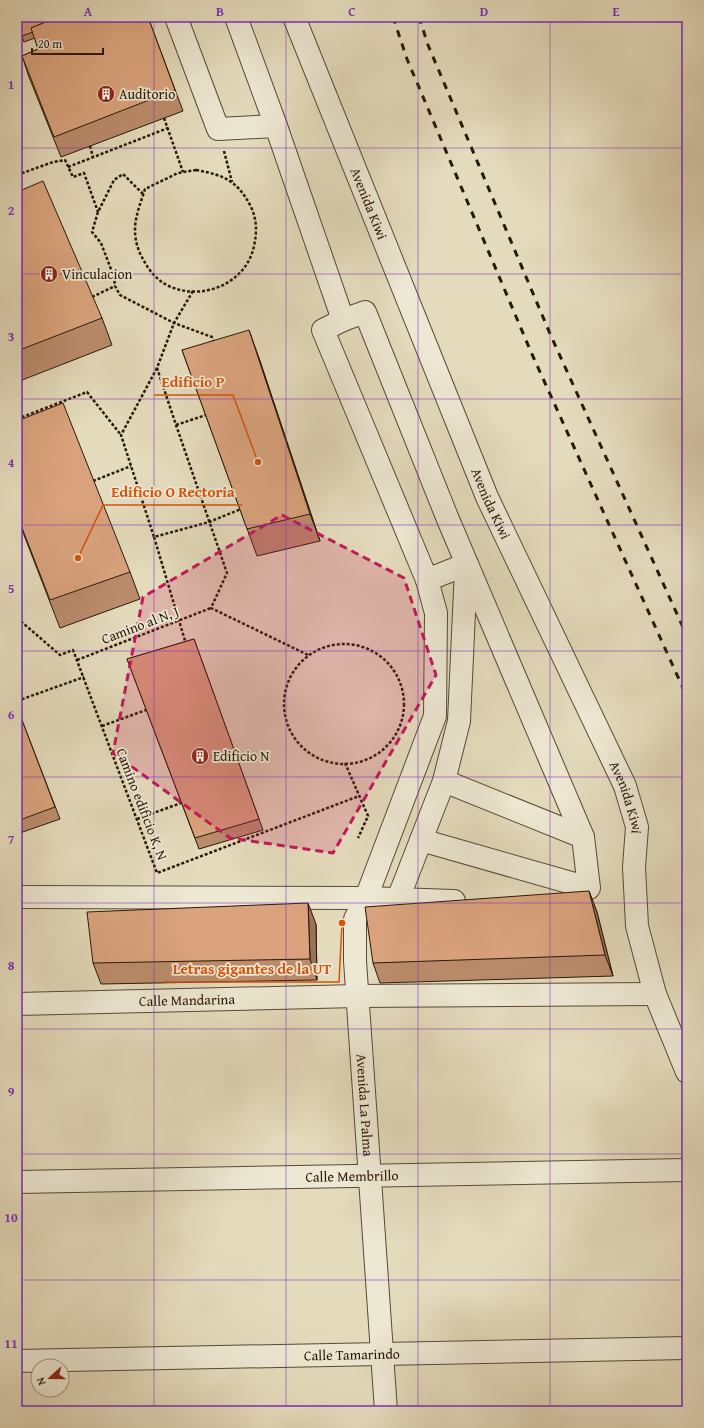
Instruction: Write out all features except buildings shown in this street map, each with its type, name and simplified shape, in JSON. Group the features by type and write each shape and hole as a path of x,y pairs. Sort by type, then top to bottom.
{"street":[{"path":"176,17 218,129 276,126"},
{"path":"236,17 276,126 343,320"},
{"name":"Avenida Kiwi","path":"294,17 488,497 625,786 637,827 634,867 636,926 656,994 687,1072"},
{"path":"366,898 434,716 436,613 427,580 323,330 364,312 467,564 583,838 589,888 421,840"},
{"path":"427,580 467,564"},
{"path":"398,899 444,782 459,721 467,564"},
{"path":"434,716 459,721"},
{"path":"444,782 583,838"},
{"path":"17,897 366,898 454,901"},
{"name":"Avenida La Palma","path":"366,898 355,919 354,961 386,1411"},
{"path":"357,996 656,994"},
{"name":"Calle Mandarina","path":"17,1004 357,996"},
{"name":"Calle Membrillo","path":"17,1182 687,1170"},
{"name":"Calle Tamarindo","path":"17,1361 687,1348"}],"path":[{"path":"164,118 183,172"},
{"path":"68,166 168,128"},
{"path":"218,129 232,182"},
{"path":"90,146 93,157"},
{"path":"17,175 53,162 66,160 73,177 84,173 98,212"},
{"path":"196,170 216,173 232,182 246,196 254,214 256,233 252,254 241,272 225,285 205,291 184,291 165,284 149,270 138,251 135,231 138,211 145,189 178,173 196,170"},
{"path":"143,194 123,174 114,180 98,212 92,232 101,243 114,277 114,286 120,295 174,323 212,337 217,349"},
{"path":"91,297 114,286"},
{"path":"122,435 157,368 174,323 193,291"},
{"path":"157,368 209,522 228,572 211,608 308,655"},
{"path":"17,419 87,392 122,435 187,646"},
{"path":"176,425 206,415"},
{"path":"93,480 131,466"},
{"path":"154,537 209,522 241,509"},
{"name":"Camino al N, J","path":"77,660 211,608"},
{"path":"17,618 60,655 73,650 77,660"},
{"path":"345,644 364,647 381,656 394,670 402,687 405,707 400,727 390,745 373,758 345,763 332,765 313,757 297,743 286,725 283,704 286,685 294,668 308,655 326,646 345,644"},
{"name":"Camino edificio K, N","path":"77,660 157,873 359,796"},
{"path":"17,701 84,677"},
{"path":"102,726 146,710"},
{"path":"345,763 368,816 358,838"},
{"path":"137,820 181,803"}],"highlighted area":[{"path":"282,515 404,578 436,675 333,853 230,838 113,753 143,597"}],"railway":[{"path":"393,17 407,59 531,352 687,697"},
{"path":"419,17 428,45 551,336 687,636"}],"place":[{"name":"Auditorio","path":"106,94"},
{"name":"Vinculacion","path":"49,274"},
{"name":"Edificio P","path":"258,462"},
{"name":"Edificio O Rectoria","path":"78,558"},
{"name":"Edificio N","path":"200,756"},
{"name":"Letras gigantes de la UT","path":"342,923"}]}
